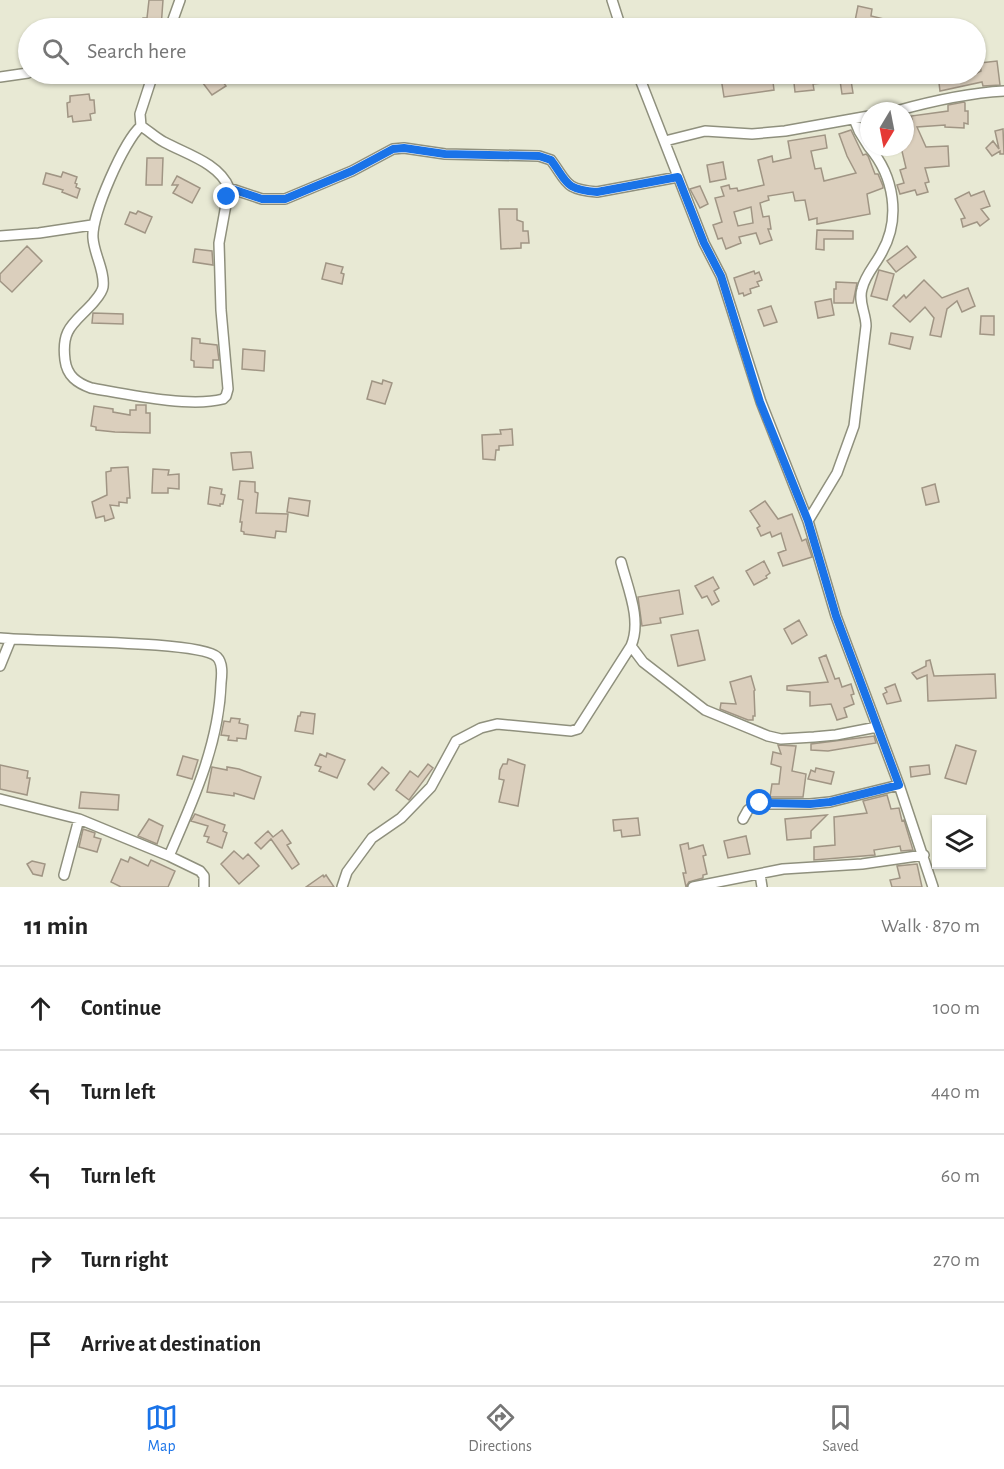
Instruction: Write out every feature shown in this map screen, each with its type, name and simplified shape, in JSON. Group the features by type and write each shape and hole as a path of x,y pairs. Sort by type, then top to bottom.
{"street":[{"path":"174,18 180,0"},
{"path":"612,0 618,18"},
{"path":"0,77 18,74"},
{"path":"141,126 133,133 114,170 92,225 94,247 104,285 99,297 68,327 64,349 68,373 80,384 91,388 197,402 222,399 226,396 228,389 221,310 219,243 229,188 218,172 162,141 141,126 140,114 150,84"},
{"path":"642,84 704,243 721,276 760,402 808,521 836,616 899,785 933,887"},
{"path":"914,106 972,93 1004,91"},
{"path":"665,141 705,131 752,134 785,131 860,118"},
{"path":"854,119 860,133"},
{"path":"229,188 262,199 285,199 352,171 393,149 404,148 445,154 539,156 551,160 562,179 572,187 585,191 597,192 678,177"},
{"path":"808,521 837,473 854,426 866,318 862,306 861,289 883,252 891,229 893,208 889,178 875,156"},
{"path":"0,236 92,225"},
{"path":"342,887 347,872 372,838 401,818 431,787 456,741 481,728 497,724 571,731 578,729 587,718 634,638 636,619 621,562"},
{"path":"0,638 189,648 208,651 218,658 221,665 221,700 210,750 169,856"},
{"path":"0,666 11,639"},
{"path":"631,646 643,662 705,710 768,736 781,739 814,737 877,727"},
{"path":"743,819 747,810 757,804 830,802 899,785"},
{"path":"0,799 79,819 169,856 200,871 204,876 204,887"},
{"path":"64,875 79,819"},
{"path":"693,887 794,868 862,864 924,855"},
{"path":"760,874 762,887"}],"building":[{"path":"149,0 163,0 162,18 147,18"},
{"path":"858,6 872,9 871,16 880,18 856,18"},
{"path":"997,61 1000,85 983,86 982,84 986,84 986,62"},
{"path":"204,84 224,84 226,86 212,95"},
{"path":"722,84 773,84 774,90 724,97"},
{"path":"794,84 813,84 814,90 795,92"},
{"path":"840,84 852,84 853,93 842,94"},
{"path":"939,84 973,84 940,91"},
{"path":"89,94 90,100 94,100 95,113 90,114 91,120 73,122 72,116 68,117 67,103 70,102 70,96"},
{"path":"965,103 965,111 968,111 968,124 964,123 964,128 945,127 945,125 917,127 926,147 948,146 949,166 925,168 929,182 925,183 928,192 917,195 915,190 900,194 897,185 904,183 900,170 906,168 903,156 914,156 914,116 948,111 948,105"},
{"path":"1003,129 1004,154 1000,154 1000,151 992,156 986,148 993,141 999,149 995,131"},
{"path":"851,130 860,149 860,156 868,156 883,186 867,194 870,214 817,224 817,218 809,220 805,200 795,201 793,192 768,196 769,200 760,203 763,217 769,216 771,229 768,229 772,240 760,244 756,233 739,237 741,243 726,249 722,238 718,239 713,225 722,222 715,198 724,196 721,187 729,185 730,189 737,188 738,191 764,185 758,160 772,156 773,162 791,158 788,141 825,135 827,148 811,151 815,169 821,168 824,181 856,173 839,134","holes":["751,207 753,223 738,226 734,212"]},
{"path":"147,158 163,158 162,185 146,185"},
{"path":"723,162 726,179 710,182 707,165"},
{"path":"63,172 77,177 76,187 80,189 77,198 62,192 63,190 43,184 46,173 61,177"},
{"path":"177,176 200,188 192,203 173,193 178,185 172,185"},
{"path":"700,186 708,204 700,208 690,189"},
{"path":"984,191 990,206 981,209 989,219 980,226 977,222 963,227 961,219 965,218 955,199 969,192 971,196"},
{"path":"499,209 517,209 517,220 523,222 523,231 528,231 529,243 521,243 521,248 501,249"},
{"path":"138,211 152,217 145,233 125,224 130,212 136,214"},
{"path":"817,230 853,231 853,239 824,239 824,250 816,249"},
{"path":"27,246 42,261 12,292 0,281 0,274"},
{"path":"907,246 916,257 896,272 887,261"},
{"path":"195,249 212,251 213,265 193,262"},
{"path":"326,263 343,267 342,284 322,279"},
{"path":"879,270 894,274 887,300 871,296"},
{"path":"754,271 755,274 759,272 762,280 757,282 759,286 750,289 751,293 744,296 743,293 739,294 734,278"},
{"path":"924,280 942,298 968,288 975,306 962,312 957,301 947,309 941,337 930,335 934,318 925,307 910,322 893,306 904,295 906,298"},
{"path":"836,282 857,283 853,303 834,303"},
{"path":"831,299 834,315 818,318 815,302"},
{"path":"771,306 777,322 764,326 758,310"},
{"path":"93,313 123,314 123,324 92,323"},
{"path":"981,316 994,316 994,335 980,334"},
{"path":"891,333 913,337 910,349 889,344"},
{"path":"192,338 200,339 200,343 217,345 219,360 213,360 213,368 194,367 194,361 191,360"},
{"path":"243,349 265,351 264,371 242,369"},
{"path":"383,380 392,383 385,404 367,399 372,381 382,384"},
{"path":"136,405 146,405 146,413 150,413 150,433 96,430 96,427 91,426 94,406 130,415 130,410 136,410"},
{"path":"512,429 513,445 499,446 495,460 483,459 482,435 501,434 500,430"},
{"path":"251,452 253,468 233,470 231,453"},
{"path":"128,467 130,498 127,498 127,503 119,502 119,506 110,505 114,518 105,521 104,516 96,518 92,502 107,495 106,472 111,471 111,468"},
{"path":"153,469 169,470 168,475 179,474 179,489 168,488 168,493 152,493"},
{"path":"240,481 255,482 255,492 258,493 256,513 288,514 286,532 276,531 275,538 244,534 241,531 243,500 238,499"},
{"path":"935,484 939,502 926,505 922,488"},
{"path":"210,487 222,489 221,494 225,495 223,504 220,506 208,504"},
{"path":"289,498 310,501 308,516 287,512"},
{"path":"765,501 778,519 792,514 802,541 806,539 812,557 783,566 778,553 786,550 781,533 772,537 770,532 761,536 757,528 760,526 750,511"},
{"path":"764,561 770,573 766,576 767,578 754,585 746,571"},
{"path":"713,577 719,588 714,591 719,601 712,605 707,596 702,598 695,586"},
{"path":"679,590 683,614 660,618 661,623 642,626 638,597"},
{"path":"799,620 807,635 792,644 784,629"},
{"path":"698,630 705,660 678,666 671,635"},
{"path":"826,655 835,679 839,678 842,687 851,684 854,694 851,695 854,704 844,708 847,717 837,720 831,704 810,706 810,692 787,690 787,686 828,682 819,658"},
{"path":"930,660 934,676 995,674 996,698 928,701 927,675 917,679 912,673 926,666 926,661"},
{"path":"751,676 755,690 753,720 720,709 721,703 736,704 730,682"},
{"path":"895,684 901,701 887,704 883,694 887,692 885,688"},
{"path":"301,712 315,714 313,734 295,731"},
{"path":"231,718 240,719 239,723 248,725 246,739 228,740 229,736 221,735 224,721 230,722"},
{"path":"874,736 876,743 828,751 811,750 811,744"},
{"path":"778,745 796,746 792,771 806,774 803,797 770,797 772,784 779,784 781,767 771,764 773,752 781,754"},
{"path":"956,745 976,751 966,784 945,778"},
{"path":"327,753 345,760 337,778 319,771 321,767 315,765 320,754 326,757"},
{"path":"183,756 198,760 192,779 177,775"},
{"path":"508,759 525,765 518,806 499,802 504,780 499,779 500,770 503,764 507,764"},
{"path":"428,764 433,768 409,800 396,790 410,771 418,777"},
{"path":"0,765 28,771 27,778 30,778 27,795 0,789"},
{"path":"929,765 930,774 911,777 910,767"},
{"path":"212,767 227,770 227,767 239,769 261,777 254,799 234,793 234,796 207,792"},
{"path":"382,767 389,773 374,790 368,784"},
{"path":"816,768 834,772 831,784 808,779 811,770 815,772"},
{"path":"81,792 119,795 118,810 79,808"},
{"path":"887,795 891,809 899,808 913,850 901,851 900,846 874,850 875,855 814,860 814,847 835,845 834,817 867,813 863,801"},
{"path":"195,814 225,825 223,831 227,833 222,848 207,842 209,837 204,836 208,826 191,821"},
{"path":"827,815 811,831 811,838 787,840 785,819"},
{"path":"638,818 640,835 622,837 621,830 614,831 613,820"},
{"path":"149,819 163,826 157,844 138,836"},
{"path":"83,829 95,833 94,837 101,839 97,852 79,847"},
{"path":"282,830 291,843 287,845 299,864 292,869 271,839 261,849 255,843 268,831 273,837"},
{"path":"746,836 750,854 728,858 724,841"},
{"path":"688,843 689,849 703,845 707,874 703,875 703,878 689,882 686,887 683,873 686,873 680,845"},
{"path":"234,851 243,859 248,854 259,866 239,884 221,864"},
{"path":"130,857 148,866 151,860 175,871 168,887 121,887 111,882 121,859 128,862"},
{"path":"32,861 45,864 42,876 33,874 27,864"},
{"path":"917,864 922,887 892,887 890,880 900,878 897,866"},
{"path":"323,875 324,877 326,875 334,887 306,887"}],"route":[{"path":"227,197 229,188 262,199 285,199 352,171 393,149 404,148 445,154 527,155 548,158 562,179 572,187 585,191 597,192 678,177 704,243 721,276 760,402 808,521 836,616 899,785 830,802 760,803"}]}
